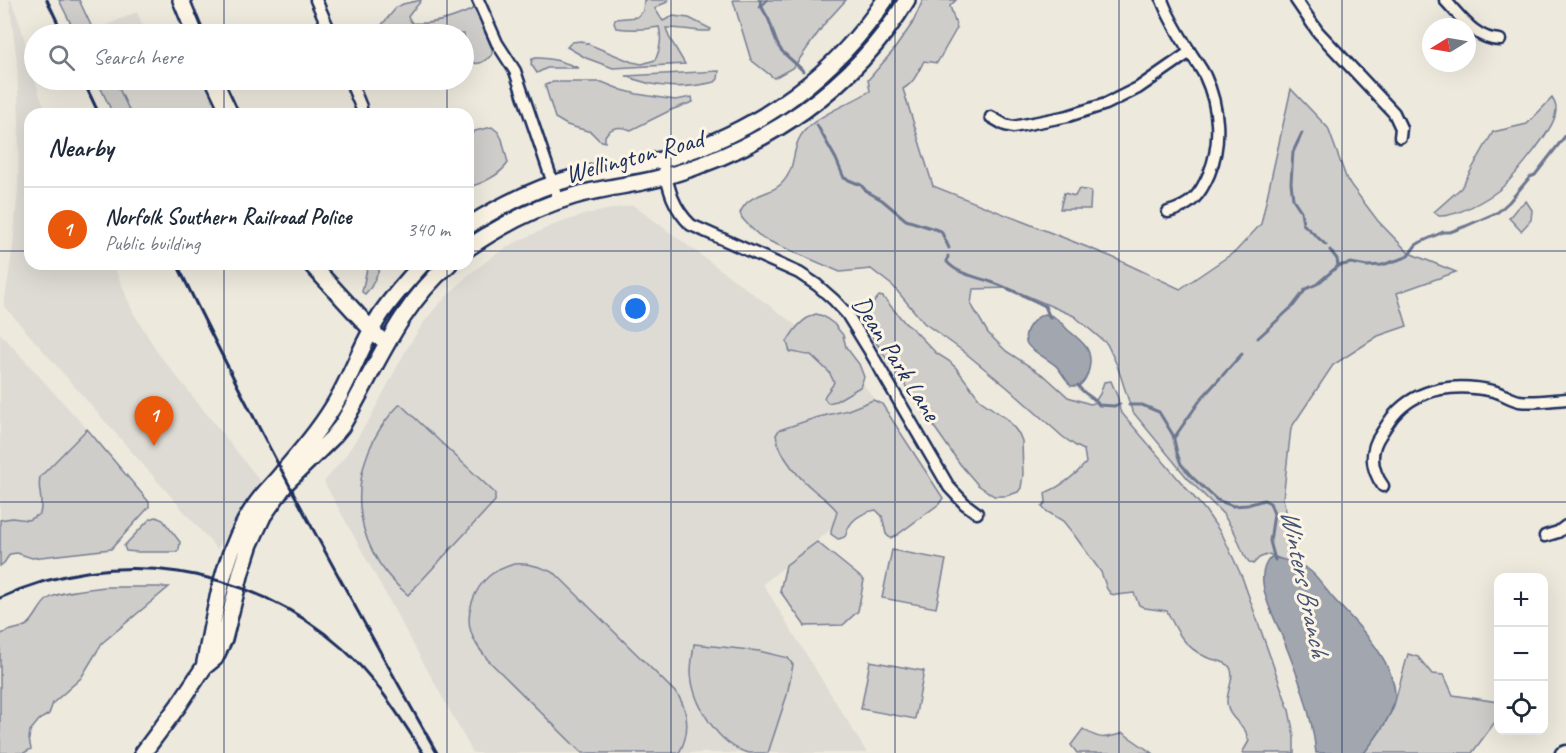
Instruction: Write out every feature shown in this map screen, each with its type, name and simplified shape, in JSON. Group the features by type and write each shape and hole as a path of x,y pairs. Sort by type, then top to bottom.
{"main road":[{"path":"181,0 191,24"},
{"name":"Wellington Road","path":"474,223 510,202 553,184 578,176 685,153 737,131 774,110 834,63 851,45 885,0"},
{"name":"Wellington Road","path":"474,244 494,230 559,201 666,177 747,146 776,130 811,107 835,86 872,48 907,0"},
{"path":"219,90 227,108"},
{"path":"317,270 385,346"},
{"path":"204,667 221,581 253,508 302,451 334,406 372,330 391,300 417,270"},
{"path":"143,753 204,667 215,658 224,639 241,572 256,530 283,487 342,427 399,321 431,280 442,270"}],"street":[{"path":"316,0 327,24"},
{"path":"478,0 497,44 515,71 559,201"},
{"path":"1162,0 1176,29 1204,74 1215,104 1217,122 1216,154 1200,191 1189,204 1167,212"},
{"path":"1296,0 1318,32 1394,113 1401,128 1400,137"},
{"path":"1445,0 1472,29 1488,38 1500,40"},
{"path":"991,117 1005,125 1019,126 1090,110 1121,98 1190,52"},
{"path":"354,90 361,106"},
{"name":"Dean Park Lane","path":"662,159 676,208 691,225 799,273 817,285 847,314 949,487 977,513"},
{"path":"1383,486 1377,478 1372,459 1378,439 1395,415 1408,403 1425,394 1458,386 1494,391 1519,401 1566,399"},
{"path":"1545,536 1558,532 1566,526"},
{"path":"1561,753 1566,751"}],"shaded area":[{"path":"9,0 11,0 24,38 24,90 38,90 45,108 24,108 24,270 116,270 133,312 158,353 262,483 217,549 4,306 13,246 18,188 17,62"},
{"path":"59,0 79,0 90,24 71,24"},
{"path":"421,0 408,17 412,23 445,20 475,8 492,49 492,55 481,63 474,63 474,24 382,24 397,7"},
{"path":"644,0 668,0 655,9 663,21 673,16 689,18 711,29 704,31 666,28 685,64 613,68 586,58 567,47 572,42 581,41 632,62 642,64 655,60 660,44 659,27 622,29 616,28 614,23 615,19 637,17 643,11"},
{"path":"733,0 846,0 825,23 794,67 774,78 751,60"},
{"path":"923,0 956,0 950,6 957,28 937,63 924,61 913,80 903,89 933,186 1112,257 1180,289 1236,251 1261,224 1291,89 1328,128 1347,180 1378,221 1409,253 1456,272 1397,293 1407,326 1378,336 1333,365 1291,428 1283,499 1300,565 1269,554 1259,558 1253,564 1249,562 1223,514 1189,480 1132,411 1117,365 1107,344 1074,316 1009,288 973,289 971,304 988,333 1006,351 1046,377 1068,397 1090,404 1094,403 1104,382 1111,381 1118,398 1120,411 1205,510 1223,536 1242,577 1289,710 1294,735 1294,753 1242,753 1249,741 1246,732 1231,714 1228,706 1227,697 1232,673 1228,665 1192,649 1178,632 1167,611 1139,605 1134,593 1111,594 1101,572 1075,536 1063,521 1042,507 1046,502 1045,493 1067,481 1086,463 1084,450 1063,437 963,351 924,323 893,286 871,269 840,272 762,238 742,218 740,213 749,201 776,188 785,179 791,169 798,141 811,125 870,91 868,80 912,24"},
{"path":"137,12 142,24 109,24"},
{"path":"532,59 558,60 579,68 547,68 537,73 531,64"},
{"path":"719,71 715,82 681,87 649,83 626,76"},
{"path":"553,82 602,82 637,94 675,100 692,97 693,102 631,130 613,129 605,136 605,142 599,140 591,132 567,125 555,118 545,85"},
{"path":"102,90 120,90 128,108 110,108"},
{"path":"120,90 208,90 216,108 128,108"},
{"path":"1552,98 1556,108 1552,123 1531,155 1505,185 1487,198 1462,211 1446,216 1439,216 1434,212 1461,188 1493,132 1527,124"},
{"path":"492,127 498,132 508,163 490,178 474,185 474,132"},
{"path":"1079,189 1091,191 1090,209 1060,209 1064,193 1075,196"},
{"path":"1526,201 1532,210 1531,220 1521,231 1509,218"},
{"path":"633,205 851,366 917,460 763,584 867,753 473,753 324,482 346,455 370,418 422,325 436,307 466,277 512,244 551,226 586,214"},
{"path":"367,270 379,270 371,287 365,294 362,292"},
{"path":"879,296 883,297 905,323 936,353 957,369 981,401 1007,419 1019,434 1022,441 1023,475 1018,492 1006,496 994,496 978,485 960,464 862,320 863,315"},
{"path":"816,314 834,324 843,335 846,347 859,364 864,377 860,387 828,403 824,398 834,382 829,372 811,355 790,352 787,342 799,325"},
{"path":"0,333 87,429 40,477 42,505 40,514 28,520 12,518 0,520"},
{"path":"873,400 882,404 943,498 939,504 890,538 886,534 882,516 876,510 858,517 852,522 845,536 838,539 831,534 837,511 791,466 776,435 779,430 848,410"},
{"path":"400,404 495,493 495,501 408,595 388,575 373,552 363,527 360,502 362,476 369,450 382,426"},
{"path":"87,429 149,502 149,507 111,549 32,558 17,553 10,554 0,566 0,520 12,518 28,520 40,514 40,477"},
{"path":"156,517 163,520 180,542 179,550 177,552 126,551 124,546 150,519"},
{"path":"817,542 864,580 858,611 843,625 805,626 780,591 786,565"},
{"path":"892,550 946,560 936,608 882,598"},
{"path":"514,564 536,566 556,574 678,695 687,724 683,746 679,753 582,753 488,660 471,632 470,609 475,594 484,581 498,570"},
{"path":"105,587 169,587 102,643 81,678 53,703 49,714 39,720 30,731 31,749 24,753 0,753 0,635 27,625 45,602 53,596"},
{"path":"694,644 759,651 788,658 793,665 787,695 768,753 749,753 738,749 727,742 709,721 696,696 693,684 691,669"},
{"path":"1408,654 1418,657 1432,674 1444,675 1453,695 1494,701 1494,723 1472,753 1364,753 1393,709"},
{"path":"870,661 924,671 915,719 861,709"},
{"path":"1083,729 1102,737 1123,733 1152,753 1077,753 1071,745"}],"water":[{"path":"1044,314 1058,319 1086,347 1090,363 1085,378 1079,386 1071,386 1057,367 1027,344 1027,330 1036,319"},
{"path":"1271,557 1296,564 1313,573 1372,641 1387,666 1395,693 1392,708 1364,753 1316,753 1303,693 1264,590 1263,573"}],"waterway":[{"name":"Winters Branch","path":"760,0 779,46 803,71"},
{"name":"Winters Branch","path":"760,7 767,0"},
{"name":"Winters Branch","path":"817,125 844,178 861,185 906,220 941,231 949,248"},
{"path":"1302,133 1293,152 1291,183 1293,199 1301,211 1303,224 1326,245"},
{"path":"1258,338 1293,306 1306,289 1317,284 1338,266 1351,263 1367,266 1382,265 1404,258 1421,242 1498,212 1530,177 1535,175 1566,135"},
{"path":"1330,250 1337,259 1338,266"},
{"name":"Winters Branch","path":"948,256 947,262 957,270 1003,286 1045,306 1050,318"},
{"path":"1174,438 1201,399 1242,354"},
{"name":"Winters Branch","path":"1078,385 1099,405 1120,404"},
{"name":"Winters Branch","path":"1129,405 1142,405 1159,412 1173,435 1181,464 1217,500 1233,506 1264,500 1270,503 1274,514 1270,541 1275,560"}],"railway":[{"path":"47,0 58,24"},
{"path":"88,90 96,108"},
{"path":"180,270 303,510 437,753"},
{"path":"0,598 43,582 88,572 133,569 178,572 223,582 265,598 305,620 342,648 366,672 396,711 423,753"}],"place":[{"name":"Norfolk Southern Railroad Police","path":"154,446"}]}
